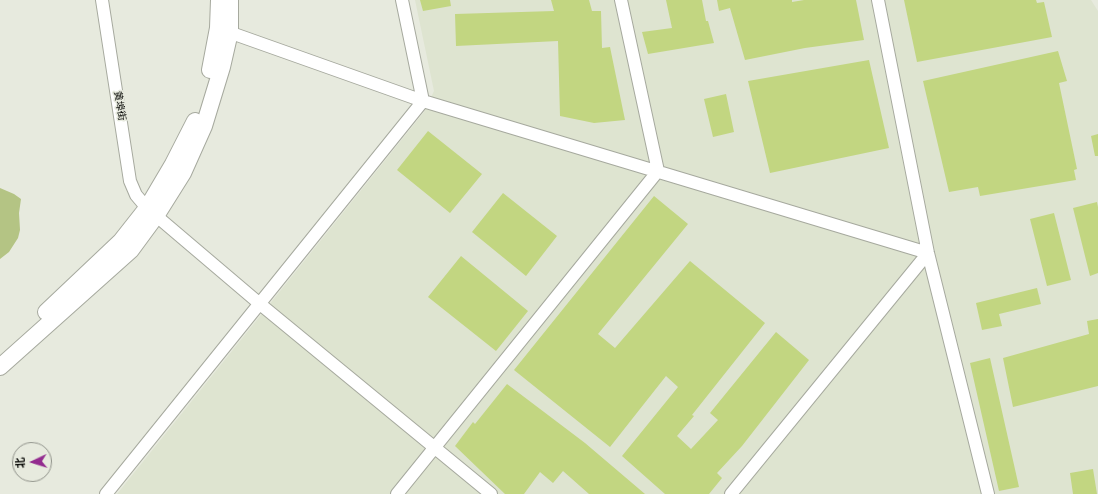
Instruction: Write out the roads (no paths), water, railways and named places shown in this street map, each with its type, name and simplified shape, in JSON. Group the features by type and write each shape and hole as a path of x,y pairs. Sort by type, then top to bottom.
{"highway":[{"path":"219,0 224,30"},
{"path":"0,367 131,250 152,212 173,164 194,123 224,30 230,0"},
{"path":"0,354 152,212"}],"street":[{"name":"黄埠街","path":"102,0 130,181 136,195 152,212 260,304 491,494"},
{"path":"402,0 423,100"},
{"path":"621,0 658,171"},
{"path":"878,0 928,253 988,494"},
{"path":"224,30 423,100 928,253"},
{"path":"106,494 423,100"},
{"path":"397,494 658,171"},
{"path":"731,494 928,253"}]}
